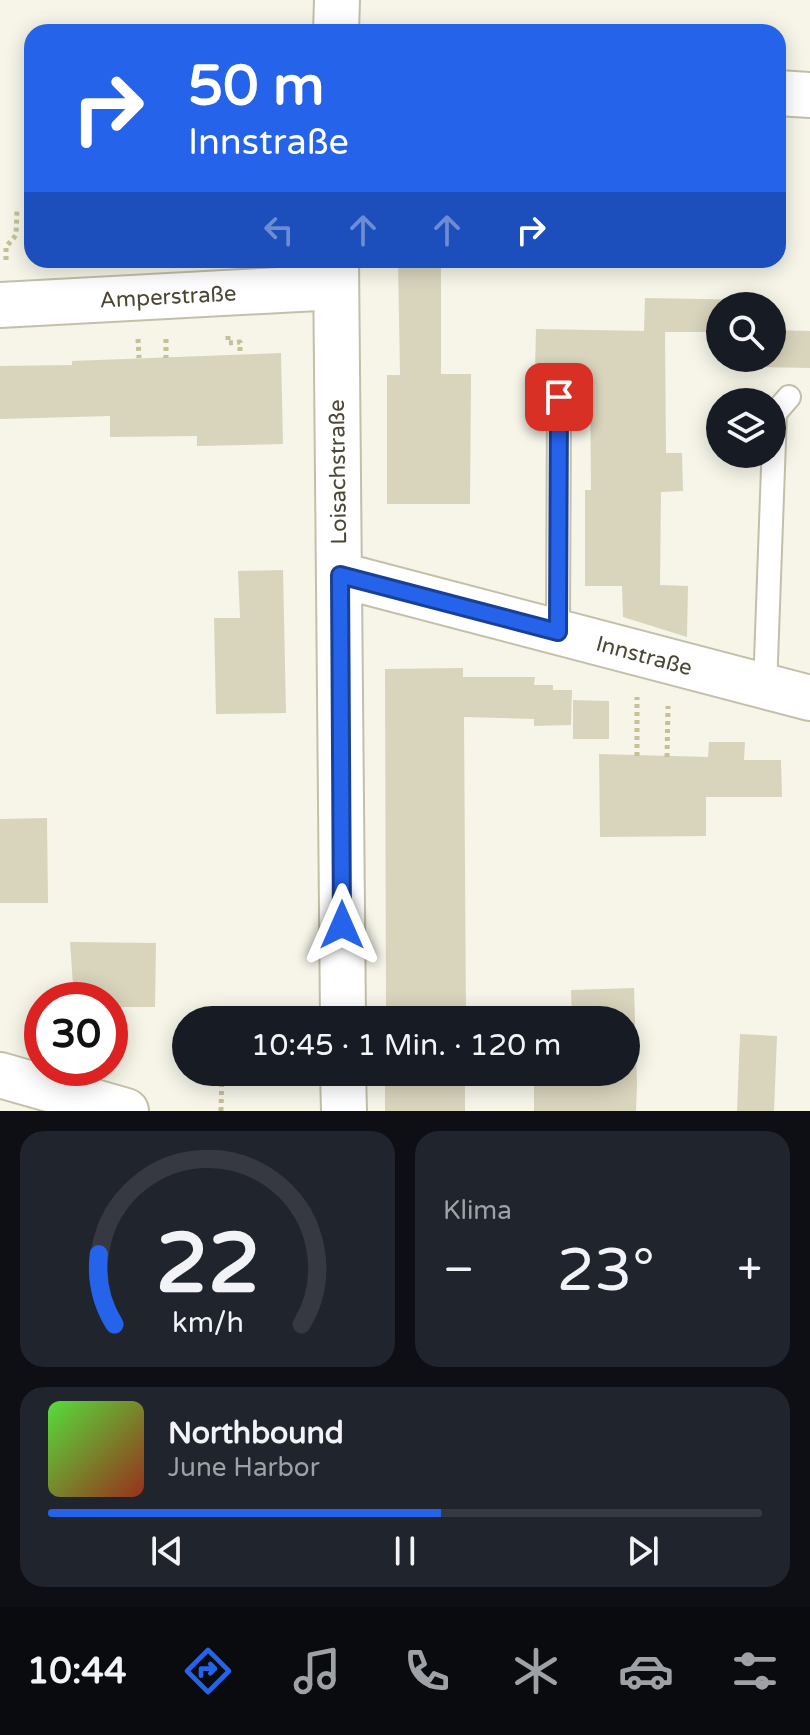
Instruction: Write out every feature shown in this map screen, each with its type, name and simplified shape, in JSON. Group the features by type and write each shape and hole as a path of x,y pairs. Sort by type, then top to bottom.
{"street":[{"path":"336,24 337,0"},
{"path":"786,94 810,95"},
{"name":"Amperstraße","path":"0,305 336,274"},
{"name":"Loisachstraße","path":"336,274 343,1006"},
{"name":"Innstraße","path":"340,575 810,698"},
{"path":"0,1075 126,1111"},
{"path":"343,1086 344,1111"}],"lane":[{"path":"558,632 559,397"},
{"path":"765,688 775,413 789,397"}],"path":[{"path":"637,756 638,654"},
{"path":"221,1111 222,1086"}],"building":[{"path":"398,268 441,268 441,374 471,374 470,504 387,504 387,375 400,375"},
{"path":"645,298 706,299 706,332 665,332 666,453 682,453 683,491 661,492 660,585 688,586 687,637 623,617 622,586 585,586 585,490 591,490 590,371 535,370 536,329 644,331"},
{"path":"786,330 810,331 810,368 786,368"},
{"path":"281,353 283,444 197,446 197,436 110,437 110,416 0,419 0,366"},
{"path":"283,570 286,713 216,714 214,618 240,618 238,571"},
{"path":"463,668 463,677 535,677 534,685 553,685 553,690 572,690 571,725 534,726 534,719 464,717 466,1006 386,1006 385,669"},
{"path":"573,700 609,701 609,739 573,739"},
{"path":"709,742 745,742 744,760 781,760 782,797 706,797 706,836 600,837 599,754 708,757"},
{"path":"47,818 48,903 0,903 0,819"},
{"path":"70,942 156,943 155,1007 128,1007 128,982 73,982"},
{"path":"634,988 635,1006 572,1006 571,990"},
{"path":"740,1034 777,1036 774,1111 737,1111"},
{"path":"385,1086 465,1086 465,1111 385,1111"},
{"path":"534,1086 637,1086 636,1111 534,1111"}],"route":[{"path":"342,925 340,575 558,632 559,397"}]}
